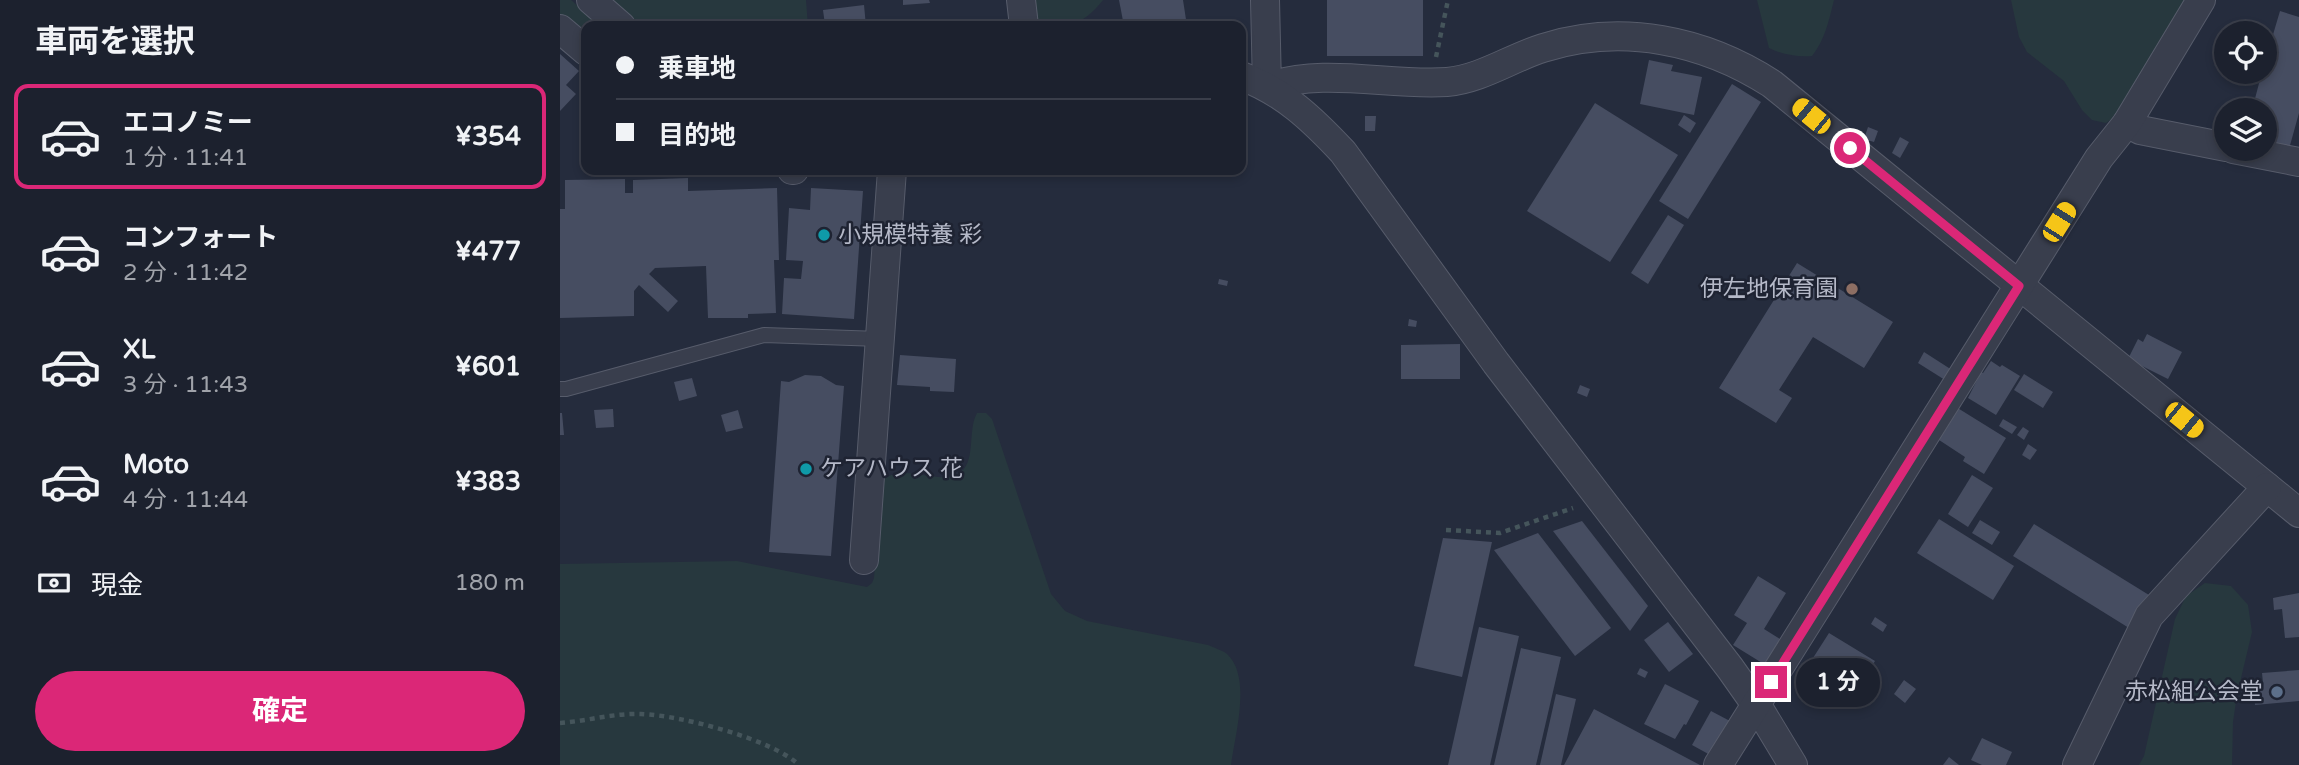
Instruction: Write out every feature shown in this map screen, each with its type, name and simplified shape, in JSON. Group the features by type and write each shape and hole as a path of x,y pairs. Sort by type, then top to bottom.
{"street":[{"path":"592,0 615,21"},
{"path":"1021,0 1023,21"},
{"path":"1265,0 1267,87"},
{"path":"1718,765 2099,158 2127,123 2201,0"},
{"path":"560,29 581,47"},
{"path":"1267,87 1289,79 1313,77 1451,81 1474,75 1542,48 1594,37 1648,37 1700,49 1737,64 1772,84 2299,513"},
{"path":"1246,78 1267,87 1303,112 1343,152 1496,363 1730,668 1793,765"},
{"path":"2127,123 2140,130 2214,145"},
{"path":"2277,158 2299,162"},
{"path":"864,560 892,175"},
{"path":"2077,765 2149,616 2267,487"}],"lane":[{"path":"560,389 764,335 880,339"}],"path":[{"path":"1436,82 1435,62 1448,0"},
{"path":"1446,530 1500,533 1600,498"},
{"path":"560,723 614,715 664,716 762,743 778,749 799,765"}],"shaded area":[{"path":"560,0 571,0 594,21 581,21 581,32 560,14"},
{"path":"612,0 806,0 808,21 635,21"},
{"path":"1031,0 1103,0 1079,21 1032,21"},
{"path":"1757,0 1834,0 1823,37 1812,56 1790,55 1769,48"},
{"path":"2011,0 2190,0 2116,116 2106,123 2092,120 2082,110 2064,81 2027,52 2019,37"},
{"path":"977,413 986,413 992,419 1051,594 1065,611 1087,621 1208,645 1227,654 1235,664 1239,677 1240,706 1231,765 560,765 560,564 737,561 867,587 874,578 881,487 884,479 902,473 941,477 958,474 968,463 972,428"},
{"path":"2205,583 2231,586 2248,605 2252,632 2237,695 2232,765 2139,765 2144,756 2175,619 2186,596"}],"building":[{"path":"903,0 929,0 930,3 903,5"},
{"path":"1119,0 1183,0 1186,21 1123,21"},
{"path":"1327,0 1423,0 1423,56 1327,56"},
{"path":"864,5 866,21 824,21 823,10"},
{"path":"2280,11 2299,17 2299,113 2289,149 2277,146 2277,98 2255,98 2259,84 2277,84 2277,21"},
{"path":"560,54 579,71 566,85 576,94 560,111"},
{"path":"1649,60 1673,65 1671,71 1702,77 1694,115 1640,104"},
{"path":"1732,84 1761,102 1688,219 1659,201"},
{"path":"1595,103 1678,155 1610,262 1527,211"},
{"path":"1684,115 1696,123 1690,133 1678,125"},
{"path":"1365,116 1376,116 1375,131 1365,131"},
{"path":"1868,127 1878,131 1874,142 1864,139"},
{"path":"1900,137 1909,142 1900,158 1892,153"},
{"path":"688,178 688,191 777,188 779,260 774,260 776,313 748,314 748,318 708,318 706,266 655,268 649,274 678,301 668,312 639,285 634,291 634,316 560,318 560,209 565,209 565,180 625,179 625,193 633,193 633,180"},
{"name":"小規模特養 彩","path":"811,188 863,191 854,319 782,314 784,278 801,279 803,261 786,260 789,208 810,210"},
{"path":"1668,215 1684,225 1648,284 1631,273"},
{"path":"1797,263 1893,322 1864,368 1813,337 1779,390 1792,398 1776,423 1719,388"},
{"path":"1219,279 1228,281 1227,286 1218,284"},
{"path":"1409,319 1417,321 1416,327 1408,326"},
{"path":"2147,334 2182,352 2168,379 2128,359 2138,339 2143,342"},
{"path":"1460,344 1460,379 1401,379 1401,345"},
{"path":"1924,352 1952,370 1945,380 1918,363"},
{"path":"900,355 956,359 954,392 897,385"},
{"path":"1991,361 2020,376 1996,415 1968,398 1981,372 1983,373"},
{"path":"2024,374 2053,392 2043,408 2014,390"},
{"name":"ケアハウス 花","path":"805,375 821,376 836,385 844,386 831,556 769,552 781,381 789,382"},
{"path":"692,378 697,396 679,401 674,382"},
{"path":"1580,385 1590,389 1587,397 1577,393"},
{"path":"1956,407 2006,438 1984,474 1963,461 1965,457 1936,438"},
{"path":"613,409 614,427 596,428 594,410"},
{"path":"738,410 743,428 726,432 721,415"},
{"path":"562,413 564,435 560,435"},
{"path":"2003,419 2017,427 2012,434 1999,426"},
{"path":"2023,427 2029,431 2024,440 2017,435"},
{"path":"2028,444 2037,450 2030,460 2022,455"},
{"path":"1972,475 1993,488 1968,527 1948,514"},
{"path":"1939,519 2014,566 1993,600 1917,553"},
{"path":"1980,520 2000,532 1992,545 1972,533"},
{"path":"1582,521 1648,606 1630,631 1553,531"},
{"path":"2034,524 2149,595 2129,628 2013,556"},
{"path":"1538,533 1611,628 1575,656 1494,550"},
{"path":"1443,538 1492,542 1462,677 1414,666"},
{"path":"1758,576 1786,593 1764,629 1783,641 1767,666 1733,645 1747,623 1734,615"},
{"path":"2299,593 2299,637 2285,638 2282,609 2274,610 2273,598"},
{"path":"1875,617 1887,625 1883,632 1871,624"},
{"path":"1668,622 1693,654 1669,672 1644,640"},
{"path":"1479,627 1519,636 1490,765 1448,765"},
{"path":"1829,633 1875,661 1858,689 1813,658"},
{"path":"1521,648 1561,657 1536,765 1494,765"},
{"path":"1640,668 1648,672 1645,678 1637,674"},
{"name":"赤松組公会堂","path":"2299,670 2299,701 2255,705 2253,684 2263,683 2262,673"},
{"path":"1904,680 1916,689 1905,703 1894,694"},
{"path":"1665,684 1699,701 1675,739 1644,724"},
{"path":"1556,694 1576,699 1561,765 1540,765"},
{"path":"1594,709 1700,765 1564,765"},
{"path":"1711,711 1730,721 1712,756 1692,745"},
{"path":"1982,738 2012,752 2006,765 1982,765 1971,760"},
{"path":"1949,757 1959,765 1943,765"}],"place":[{"name":"小規模特養 彩","path":"824,235"},
{"name":"伊左地保育園","path":"1852,289"},
{"name":"ケアハウス 花","path":"806,469"},
{"name":"赤松組公会堂","path":"2277,692"}],"route":[{"path":"1771,682 2019,286 1850,148"}]}
